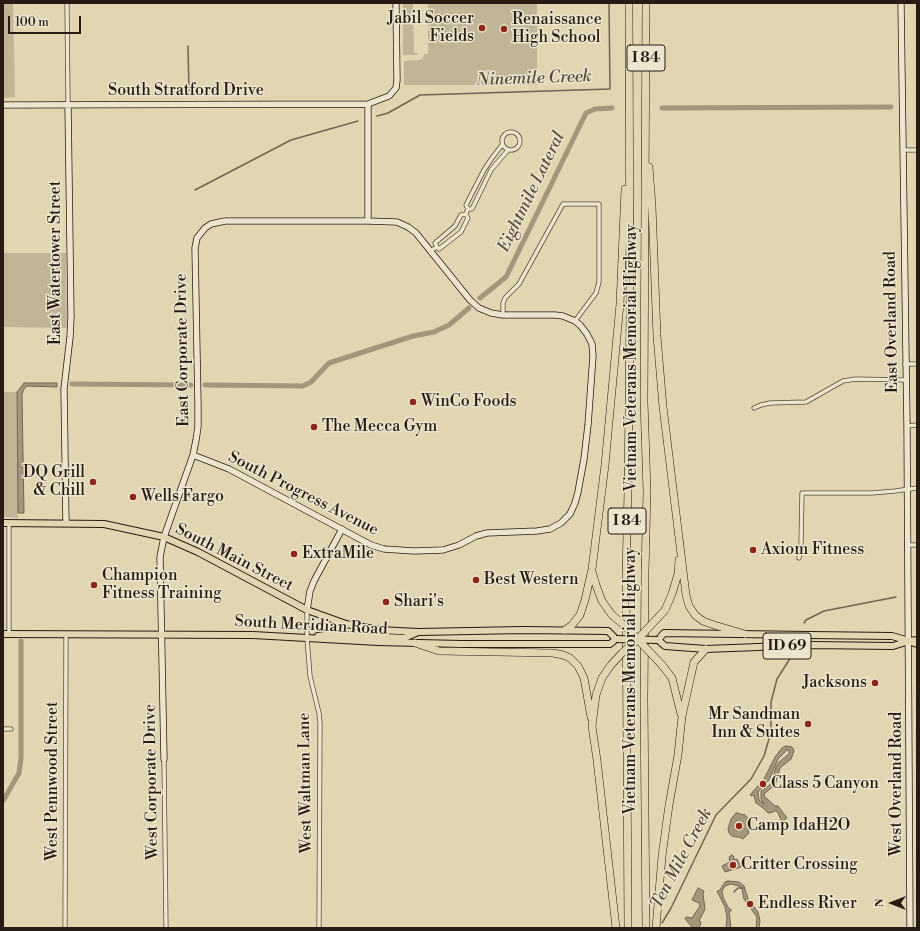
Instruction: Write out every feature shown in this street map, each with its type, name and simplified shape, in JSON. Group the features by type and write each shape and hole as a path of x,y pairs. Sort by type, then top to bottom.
{"highway":[{"name":"Vietnam Veterans Memorial Highway","path":"628,3 630,302 626,575 628,928"},
{"name":"Vietnam Veterans Memorial Highway","path":"646,3 644,401 647,491 644,700 646,928"},
{"path":"565,630 572,625 580,615 585,600 592,569 605,465 620,304 628,113"},
{"path":"646,113 652,206 657,336 668,458 686,595 689,606 695,615 703,621 745,634"},
{"path":"592,726 596,695 602,678 622,653 637,640 665,610 678,574 680,542"},
{"path":"592,569 602,601 612,615 624,625 662,665 672,678 682,716"},
{"path":"414,643 439,651 553,653 570,658 578,666 584,678 592,726 616,928"},
{"path":"656,928 662,856 675,775 682,716 694,662 706,648"}],"main road":[{"name":"South Main Street","path":"6,523 104,524 164,538 198,552 307,610 346,624 379,630"},
{"name":"South Meridian Road","path":"379,630 418,632 523,630 608,631 616,639 658,640 665,646 706,648 810,645 893,646 917,640"},
{"path":"307,638 331,634 404,638 418,632"},
{"name":"South Meridian Road","path":"658,640 664,633 892,636 917,644"},
{"name":"South Meridian Road","path":"6,634 253,635 414,643 610,644 616,639"}],"street":[{"name":"East Watertower Street","path":"66,524 64,389 71,317 67,3"},
{"path":"368,221 368,104 389,96 396,88 396,3"},
{"name":"East Overland Road","path":"901,3 909,641"},
{"name":"South Stratford Drive","path":"3,105 368,104"},
{"path":"430,251 437,247 439,249 461,232 468,218 466,214 468,209 466,205 484,170 502,145 502,139 506,134 512,132 517,134 520,140 520,146 516,150 508,150 502,145"},
{"path":"468,209 472,209 494,166 508,150"},
{"path":"903,150 917,150"},
{"path":"503,315 503,303 505,298 519,284 563,204 599,204 599,282 596,293 575,321"},
{"path":"437,247 435,244 456,226 462,215 466,214"},
{"name":"East Corporate Drive","path":"162,635 160,557 164,538 193,455 198,427 195,248 197,238 201,232 211,224 225,221 397,222 416,233 475,305 486,312 503,315 555,315 563,316 575,321"},
{"name":"South Progress Avenue","path":"193,455 229,469 371,545 389,550 430,551 449,548 487,533 537,531 556,527 570,514 575,502 587,442 593,356 590,339 584,329 575,321"},
{"path":"906,364 917,364"},
{"path":"754,408 770,403 806,402 843,381 856,379 906,380"},
{"path":"906,426 917,425"},
{"path":"799,558 801,544 802,493 872,493 917,488"},
{"path":"6,523 6,634"},
{"path":"307,610 310,591 314,581 342,529"},
{"path":"907,545 917,545"},
{"name":"West Waltman Lane","path":"307,610 307,638 310,676 320,713 319,928"},
{"name":"West Pennwood Street","path":"65,928 66,634"},
{"name":"West Corporate Drive","path":"162,635 166,928"},
{"name":"West Overland Road","path":"909,641 910,928"},
{"path":"3,729 11,729"}],"shaded area":[{"path":"3,3 13,3 15,97 3,98"},
{"path":"403,3 413,3 414,53 418,53 418,55 403,55"},
{"name":"Jabil Soccer Fields","path":"428,3 537,3 537,85 404,85 404,61 419,60 423,58 424,54 428,54"},
{"path":"3,253 66,253 67,328 3,327"},
{"path":"24,383 57,383 57,387 27,386 22,394 24,513 18,513 17,392"},
{"path":"3,392 17,392 18,518 3,517"},
{"name":"Class 5 Canyon","path":"786,746 792,747 794,750 793,754 791,759 780,768 775,785 765,793 764,796 775,806 778,806 787,818 782,822 777,811 768,813 756,803 754,795 750,795 764,779 775,757 782,748","holes":["787,750 789,750 789,754 779,762 776,767 771,784 761,791 761,799 764,804 759,800 758,792 769,780 778,759"]},
{"name":"Camp IdaH2O","path":"736,813 744,814 749,819 749,833 743,839 732,836 729,833 728,829 731,819"},
{"name":"Critter Crossing","path":"732,855 734,860 737,859 741,867 725,872 722,866 730,862 729,857"},
{"name":"Endless River","path":"725,882 739,882 744,886 748,899 758,912 760,921 759,928 756,928 757,917 744,899 742,889 739,886 731,884 725,886 722,891 723,897 729,909 731,909 731,911 729,911 731,928 726,928 727,917 725,907 717,891 719,891"},
{"path":"698,888 704,891 705,909 699,921 701,922 700,926 699,928 696,928 692,927 685,919 686,917 692,918 700,906 699,903 692,900"}],"waterway":[{"name":"Ninemile Creek","path":"377,116 388,113 420,95 610,89 609,3"},
{"path":"188,46 189,92"},
{"name":"Eightmile Lateral","path":"662,108 891,107"},
{"name":"Eightmile Lateral","path":"480,298 506,277 586,113 595,109 612,108"},
{"name":"Ninemile Creek","path":"195,190 291,140 358,121"},
{"name":"Eightmile Lateral","path":"205,385 303,386 311,382 329,363 413,336 434,332 449,325 469,308"},
{"name":"Eightmile Lateral","path":"72,384 191,385"},
{"name":"Ten Mile Creek","path":"804,623 806,620 824,611 896,597"},
{"name":"Eightmile Lateral","path":"3,801 19,773 21,758 21,641"},
{"name":"Ten Mile Creek","path":"662,923 671,908 716,815 751,779 764,756 771,732 771,702 777,679 791,657"},
{"path":"734,892 738,888 743,888"}],"place":[{"name":"Jabil Soccer Fields","path":"482,28"},
{"name":"Renaissance High School","path":"504,29"},
{"name":"WinCo Foods","path":"413,402"},
{"name":"The Mecca Gym","path":"314,427"},
{"name":"DQ Grill & Chill","path":"93,482"},
{"name":"Wells Fargo","path":"133,497"},
{"name":"Axiom Fitness","path":"753,550"},
{"name":"ExtraMile","path":"294,554"},
{"name":"Best Western","path":"476,580"},
{"name":"Champion Fitness Training","path":"94,585"},
{"name":"Shari's","path":"386,602"},
{"name":"Jacksons","path":"875,683"},
{"name":"Mr Sandman Inn & Suites","path":"808,724"},
{"name":"Class 5 Canyon","path":"763,784"},
{"name":"Camp IdaH2O","path":"739,826"},
{"name":"Critter Crossing","path":"733,865"},
{"name":"Endless River","path":"750,904"}]}
